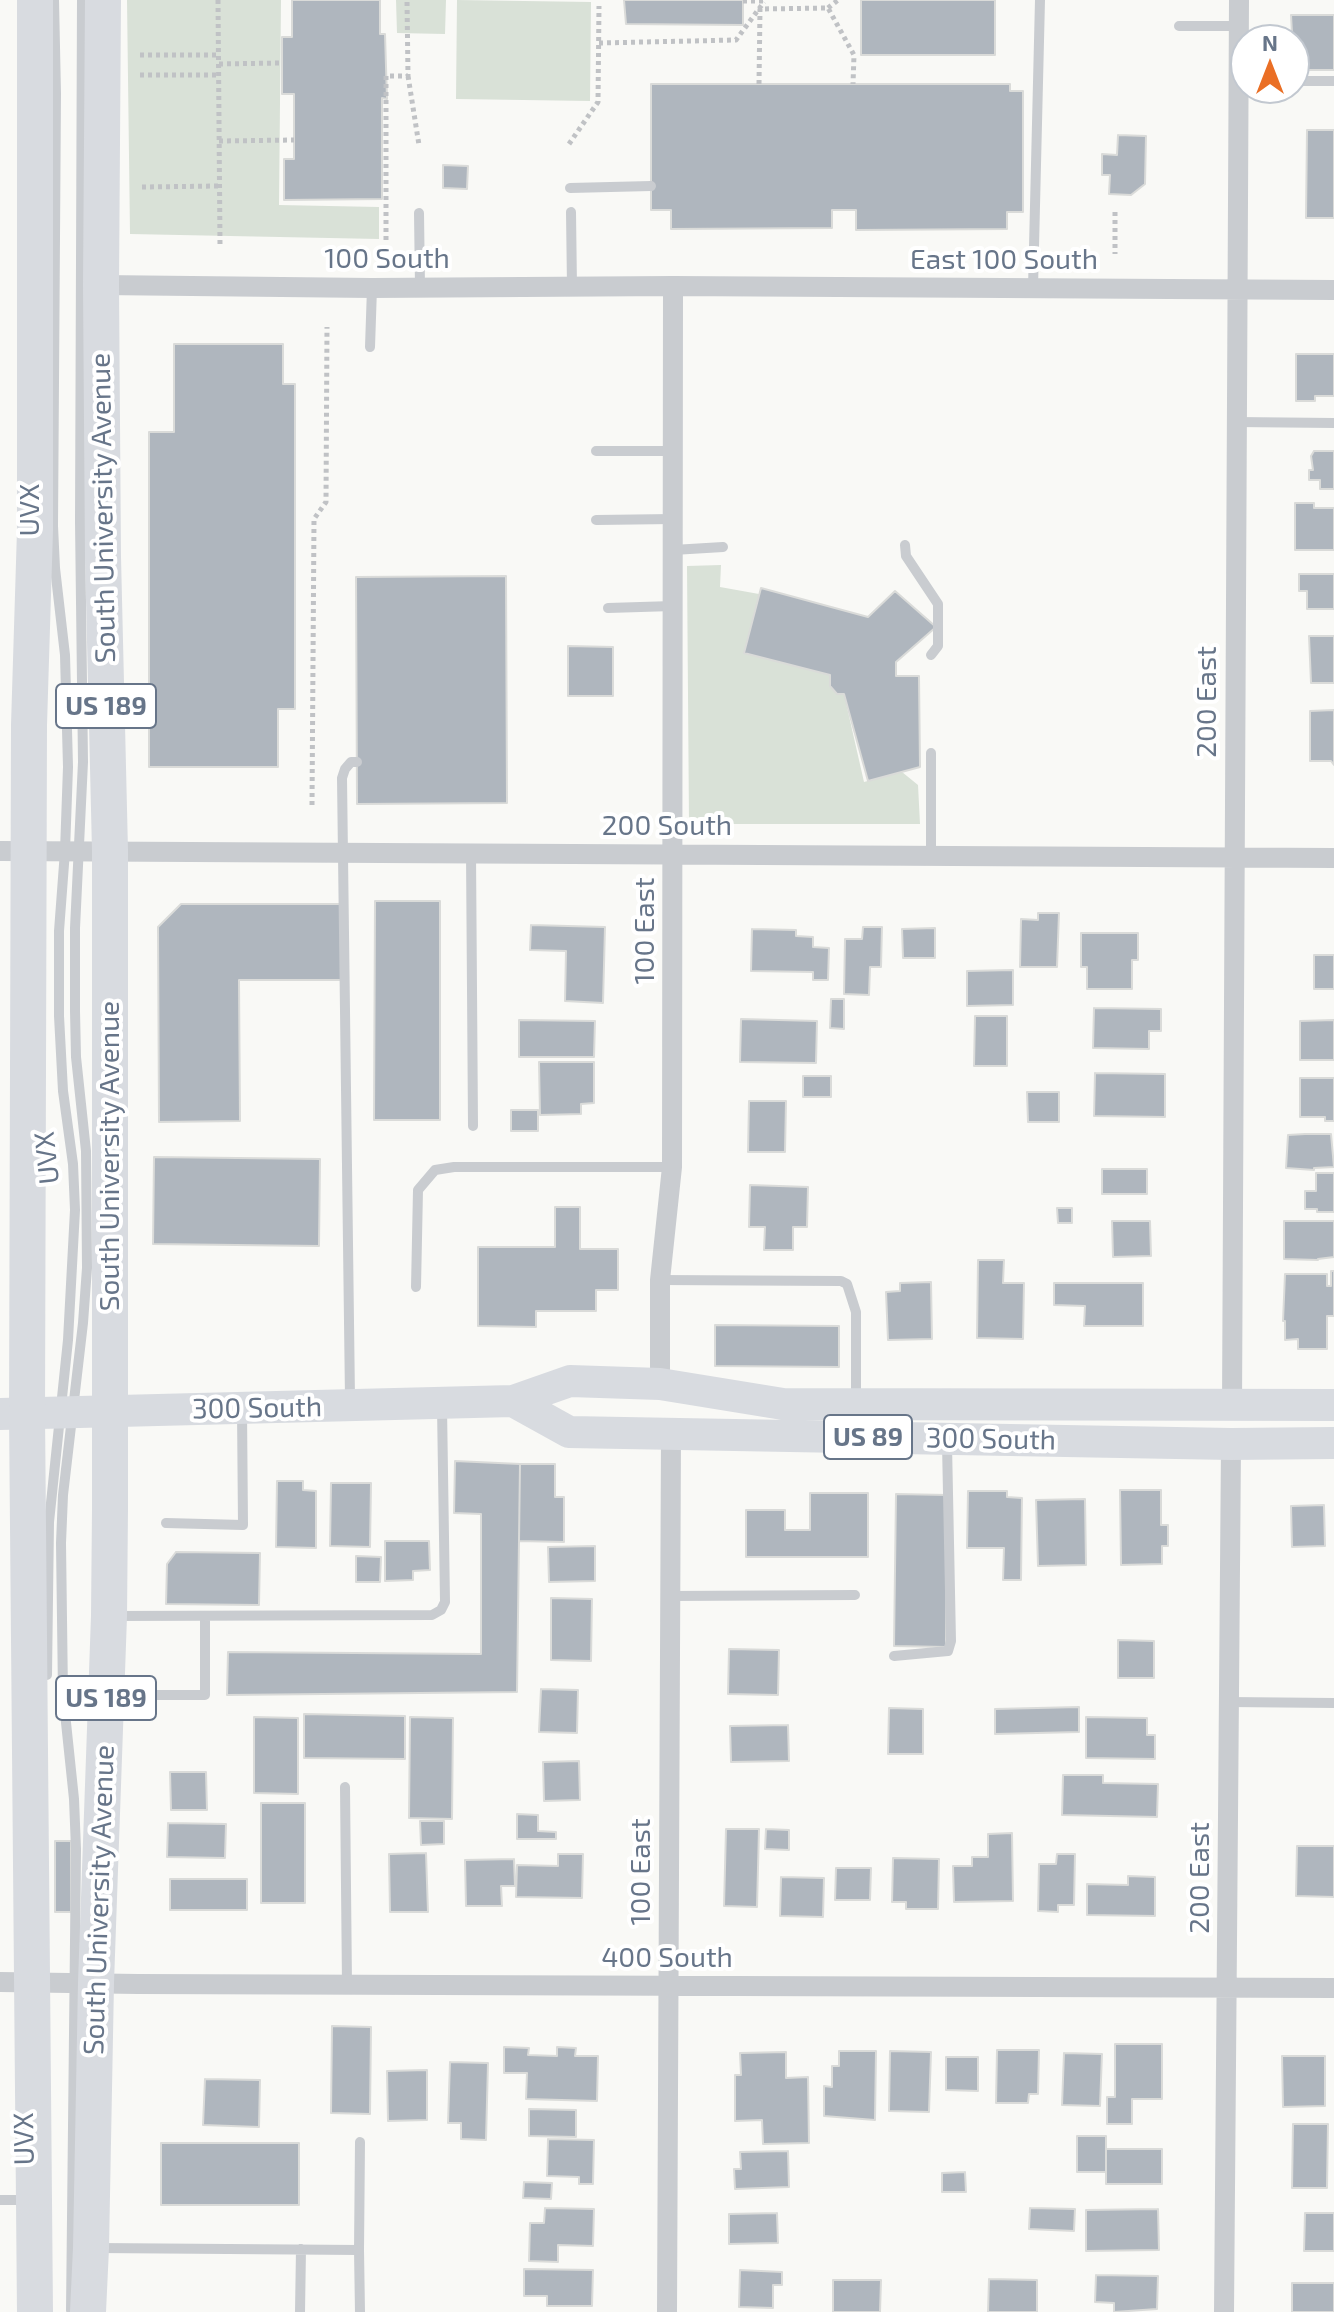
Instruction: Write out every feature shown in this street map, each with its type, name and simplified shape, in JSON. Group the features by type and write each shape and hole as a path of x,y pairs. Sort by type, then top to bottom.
{"highway":[{"name":"US 189","path":"35,0 35,515 30,712 15,851 40,1413 34,1982 17,2200 35,2312"},
{"name":"South University Avenue","path":"88,2312 91,2248 85,1983 109,1616 110,1412 85,851 103,557 103,0"}],"main road":[{"name":"300 South","path":"40,1413 513,1401 570,1381 660,1384 783,1404 1334,1405"},
{"name":"300 South","path":"513,1401 569,1432 1231,1444 1334,1443"}],"street":[{"name":"200 East","path":"1239,0 1239,24"},
{"name":"200 East","path":"1232,1404 1236,289 1241,104"},
{"name":"100 South","path":"101,285 372,288 673,286"},
{"name":"East 100 South","path":"673,286 1334,290"},
{"name":"100 East","path":"660,1384 660,1280 672,1167 673,286"},
{"name":"200 South","path":"15,851 1334,858"},
{"name":"100 East","path":"667,2312 671,1433"},
{"name":"200 East","path":"1224,2312 1231,1444"},
{"name":"400 South","path":"34,1982 1334,1988"}],"lane":[{"name":"UVX","path":"47,1682 49,1522 40,1413 72,1294 75,1210 73,1164 63,1091 59,931 85,851 68,767 67,684 53,526 54,0"},
{"name":"UVX","path":"71,2312 85,1983 61,1665 63,1499 40,1413 86,1295 86,1151 76,1057 75,1011 75,928 85,851 80,522 82,0"},
{"path":"1033,288 1040,0"},
{"path":"1179,26 1230,26"},
{"path":"1310,81 1334,81"},
{"path":"570,188 651,186"},
{"path":"571,212 572,287"},
{"path":"419,213 420,287"},
{"path":"370,347 372,288"},
{"path":"1236,422 1334,423"},
{"path":"596,451 673,451"},
{"path":"596,520 673,519"},
{"path":"905,545 906,556 938,604 938,646 931,655"},
{"path":"673,550 723,547"},
{"path":"608,608 673,606"},
{"path":"931,753 931,855"},
{"path":"350,1405 342,778 351,762 357,762"},
{"path":"471,853 473,1126"},
{"path":"416,1287 418,1190 435,1170 454,1167 672,1167"},
{"path":"660,1280 841,1281 847,1284 856,1312 856,1404"},
{"path":"109,1616 432,1615 441,1610 445,1602 442,1403"},
{"path":"166,1523 243,1525 242,1408"},
{"path":"894,1656 948,1651 951,1641 947,1438"},
{"path":"671,1596 855,1595"},
{"path":"106,1695 205,1695 205,1616"},
{"path":"1229,1702 1334,1703"},
{"path":"345,1787 347,1985"},
{"path":"360,2142 360,2312"},
{"path":"91,2248 359,2250"},
{"path":"300,2312 301,2249"}],"path":[{"path":"218,0 220,245"},
{"path":"407,0 408,76 419,145"},
{"path":"760,9 828,8 838,0"},
{"path":"743,1 765,1"},
{"path":"599,43 736,40 765,1"},
{"path":"569,144 598,102 599,6"},
{"path":"828,8 854,55 853,84"},
{"path":"759,84 760,9"},
{"path":"140,55 218,55"},
{"path":"219,64 282,63"},
{"path":"140,75 219,75"},
{"path":"386,240 386,76 408,76"},
{"path":"219,141 294,140"},
{"path":"142,187 219,186"},
{"path":"1115,212 1115,254"},
{"path":"312,805 314,519 326,502 327,327"}],"shaded area":[{"path":"127,0 281,0 279,205 379,207 379,239 130,234"},
{"path":"396,0 446,0 445,34 397,33"},
{"path":"457,0 591,2 590,101 456,99"},
{"path":"721,565 720,587 759,594 745,653 830,675 830,686 837,694 844,694 864,782 902,772 918,785 920,824 689,824 687,566"}],"building":[{"path":"292,0 380,0 380,34 385,34 387,99 382,98 382,199 284,200 284,159 294,159 294,94 282,94 282,37 292,37"},
{"path":"624,0 743,0 743,25 626,24"},
{"path":"861,0 995,0 995,55 861,55"},
{"path":"1291,15 1334,15 1334,70 1310,70 1310,24 1291,24"},
{"path":"651,84 1010,84 1010,91 1023,91 1023,212 1007,212 1007,229 856,230 856,210 832,210 832,228 671,229 671,210 651,210"},
{"path":"1307,130 1334,130 1334,218 1306,218"},
{"path":"1118,135 1146,136 1145,184 1131,195 1109,194 1110,175 1102,175 1102,154 1117,155"},
{"path":"443,165 468,166 467,189 443,188"},
{"path":"174,344 283,344 283,384 295,384 295,709 278,709 278,767 149,767 149,432 174,432"},
{"path":"1296,354 1334,354 1334,396 1315,396 1315,401 1296,401"},
{"path":"1314,451 1334,451 1334,489 1320,489 1320,480 1309,480"},
{"path":"1295,503 1314,503 1314,508 1334,508 1334,550 1295,550"},
{"path":"1299,574 1334,574 1334,609 1307,609 1307,591 1299,591"},
{"path":"506,576 507,803 357,804 356,577"},
{"path":"761,588 868,617 895,591 936,627 896,662 896,676 919,676 920,767 868,781 844,694 837,694 830,686 830,675 744,653"},
{"path":"1309,636 1334,636 1334,683 1311,683"},
{"path":"568,646 613,647 613,696 568,696"},
{"path":"1334,710 1334,765 1331,761 1310,761 1310,711"},
{"path":"375,901 440,901 440,1120 374,1120"},
{"path":"181,904 341,904 341,980 239,980 240,1121 159,1122 158,927"},
{"path":"1038,913 1059,913 1057,967 1020,967 1021,919 1038,920"},
{"path":"531,925 605,927 603,1003 565,1001 566,951 530,950"},
{"path":"863,927 882,927 881,967 870,967 869,995 844,994 845,939 862,939"},
{"path":"935,928 935,958 903,958 902,929"},
{"path":"752,929 796,930 796,936 813,937 813,947 829,948 828,980 813,980 813,972 751,971"},
{"path":"1081,933 1138,933 1138,960 1132,960 1132,989 1087,989 1087,967 1081,967"},
{"path":"1314,955 1334,955 1334,989 1314,989"},
{"path":"1013,970 1013,1005 967,1006 967,971"},
{"path":"831,999 844,999 844,1029 830,1028"},
{"path":"1094,1008 1161,1009 1161,1031 1149,1031 1149,1049 1093,1048"},
{"path":"975,1016 1007,1016 1007,1066 974,1066"},
{"path":"741,1019 817,1021 816,1063 740,1062"},
{"path":"519,1020 595,1021 594,1057 519,1057"},
{"path":"1334,1020 1334,1060 1300,1060 1300,1021"},
{"path":"539,1062 594,1062 594,1103 581,1104 581,1114 540,1115"},
{"path":"1095,1073 1165,1074 1165,1117 1094,1116"},
{"path":"803,1076 831,1076 831,1097 803,1097"},
{"path":"1300,1078 1334,1078 1334,1121 1325,1121 1325,1117 1300,1117"},
{"path":"1027,1092 1059,1092 1059,1122 1028,1122"},
{"path":"749,1101 786,1101 785,1152 748,1152"},
{"path":"511,1110 538,1110 538,1131 511,1131"},
{"path":"1331,1134 1334,1167 1314,1170 1286,1168 1288,1135"},
{"path":"154,1157 320,1159 319,1246 153,1244"},
{"path":"1102,1169 1147,1169 1147,1194 1102,1194"},
{"path":"1316,1173 1334,1173 1334,1212 1305,1209 1305,1191 1316,1191"},
{"path":"750,1185 808,1187 807,1227 793,1227 793,1250 764,1250 765,1227 749,1227"},
{"path":"555,1207 580,1207 580,1249 618,1249 618,1290 596,1290 596,1311 536,1311 536,1327 478,1326 478,1247 555,1247"},
{"path":"1057,1208 1072,1208 1072,1223 1058,1223"},
{"path":"1112,1221 1150,1221 1151,1256 1113,1257"},
{"path":"1284,1221 1334,1221 1334,1257 1284,1259"},
{"path":"978,1260 1004,1260 1003,1283 1024,1283 1023,1339 977,1338"},
{"path":"1331,1271 1334,1271 1334,1316 1327,1316 1327,1349 1298,1349 1298,1339 1285,1340 1285,1274 1327,1274 1327,1286 1331,1286"},
{"path":"931,1282 932,1339 888,1340 886,1292 900,1291 900,1283"},
{"path":"1054,1283 1143,1283 1143,1326 1084,1326 1085,1306 1054,1305"},
{"path":"715,1325 839,1326 839,1367 715,1366"},
{"path":"455,1461 520,1464 517,1692 227,1695 228,1652 481,1654 481,1514 454,1513"},
{"path":"520,1464 555,1464 555,1497 564,1497 564,1542 519,1541"},
{"path":"277,1481 303,1481 303,1490 316,1491 316,1548 276,1547"},
{"path":"331,1483 371,1483 370,1547 330,1546"},
{"path":"1120,1490 1161,1490 1161,1525 1168,1525 1168,1546 1162,1546 1162,1564 1121,1565"},
{"path":"968,1491 1007,1491 1007,1497 1022,1498 1021,1580 1003,1580 1004,1548 967,1548"},
{"path":"810,1493 868,1493 868,1557 746,1557 746,1510 785,1510 785,1530 810,1530"},
{"path":"896,1494 947,1495 946,1647 894,1646"},
{"path":"1085,1499 1086,1565 1038,1566 1036,1500"},
{"path":"1324,1505 1325,1546 1292,1547 1291,1506"},
{"path":"385,1541 429,1541 430,1570 413,1571 413,1580 385,1581"},
{"path":"595,1546 595,1581 549,1582 548,1547"},
{"path":"176,1552 260,1553 259,1605 166,1604 167,1564"},
{"path":"356,1556 381,1557 380,1582 356,1582"},
{"path":"551,1598 592,1599 591,1661 551,1660"},
{"path":"1118,1640 1154,1641 1154,1678 1118,1678"},
{"path":"729,1649 779,1650 778,1695 728,1694"},
{"path":"541,1689 578,1690 577,1733 539,1732"},
{"path":"1079,1707 1079,1732 995,1734 995,1709"},
{"path":"889,1708 923,1709 923,1754 888,1754"},
{"path":"304,1714 405,1716 405,1759 304,1758"},
{"path":"254,1717 298,1718 298,1794 254,1793"},
{"path":"410,1717 453,1718 452,1819 409,1818"},
{"path":"1086,1717 1147,1718 1147,1735 1155,1735 1155,1759 1086,1758"},
{"path":"788,1725 789,1761 731,1762 730,1726"},
{"path":"579,1761 580,1800 544,1801 543,1762"},
{"path":"170,1772 206,1772 207,1810 171,1810"},
{"path":"1063,1775 1103,1775 1103,1783 1158,1784 1157,1817 1062,1815"},
{"path":"261,1803 305,1803 305,1903 261,1903"},
{"path":"517,1814 538,1815 538,1831 556,1832 556,1839 517,1839"},
{"path":"420,1821 444,1821 444,1844 421,1845"},
{"path":"168,1823 226,1824 225,1858 167,1857"},
{"path":"726,1829 759,1829 757,1907 724,1906"},
{"path":"766,1829 789,1830 789,1850 765,1849"},
{"path":"1012,1833 1013,1901 954,1902 953,1866 972,1866 972,1857 988,1857 988,1834"},
{"path":"55,1841 71,1841 71,1912 55,1912"},
{"path":"1297,1846 1334,1846 1334,1897 1296,1896"},
{"path":"426,1853 428,1912 390,1912 389,1854"},
{"path":"558,1854 583,1854 582,1898 516,1897 517,1865 558,1866"},
{"path":"1057,1854 1075,1854 1074,1905 1058,1905 1058,1912 1038,1911 1039,1864 1056,1864"},
{"path":"893,1858 939,1859 938,1909 906,1909 906,1902 892,1902"},
{"path":"514,1859 515,1886 501,1886 502,1906 466,1906 465,1860"},
{"path":"836,1868 871,1868 870,1900 835,1900"},
{"path":"1128,1876 1155,1877 1155,1916 1087,1915 1087,1884 1128,1885"},
{"path":"781,1877 824,1878 823,1917 780,1916"},
{"path":"170,1879 247,1879 247,1910 170,1910"},
{"path":"332,2026 371,2027 370,2114 331,2113"},
{"path":"1115,2044 1162,2044 1162,2099 1132,2099 1132,2124 1107,2124 1107,2097 1115,2097"},
{"path":"504,2047 529,2048 528,2055 557,2056 557,2047 576,2048 575,2056 598,2056 597,2101 526,2099 527,2073 504,2073"},
{"path":"997,2050 1039,2050 1038,2094 1029,2094 1028,2103 996,2103"},
{"path":"839,2051 876,2051 875,2120 824,2116 824,2086 832,2087 832,2066 839,2066"},
{"path":"890,2051 931,2052 929,2112 889,2111"},
{"path":"786,2052 786,2078 808,2077 809,2143 763,2144 762,2120 735,2121 735,2075 741,2075 740,2053"},
{"path":"1064,2053 1102,2054 1100,2106 1062,2105"},
{"path":"1282,2056 1325,2056 1325,2106 1283,2107"},
{"path":"946,2057 978,2057 978,2091 946,2090"},
{"path":"450,2062 488,2063 486,2140 461,2139 461,2123 448,2123"},
{"path":"427,2070 427,2120 388,2121 387,2071"},
{"path":"205,2079 260,2080 259,2127 203,2125"},
{"path":"529,2109 576,2110 576,2137 529,2136"},
{"path":"1293,2124 1328,2124 1327,2188 1292,2188"},
{"path":"1077,2136 1106,2136 1106,2172 1077,2172"},
{"path":"548,2139 594,2140 593,2184 579,2184 579,2177 547,2176"},
{"path":"161,2143 299,2143 299,2205 161,2205"},
{"path":"1106,2149 1162,2149 1162,2184 1106,2184"},
{"path":"788,2151 789,2187 735,2189 734,2169 741,2169 740,2152"},
{"path":"965,2172 966,2192 942,2192 942,2173"},
{"path":"524,2182 552,2183 551,2199 523,2198"},
{"path":"545,2208 594,2209 593,2246 558,2245 558,2262 529,2261 530,2223 544,2223"},
{"path":"1030,2208 1075,2209 1074,2231 1029,2229"},
{"path":"1158,2209 1159,2250 1086,2251 1086,2210"},
{"path":"777,2213 778,2243 729,2244 729,2214"},
{"path":"1305,2213 1334,2213 1334,2251 1304,2251"},
{"path":"524,2269 593,2270 592,2306 547,2306 547,2296 524,2296"},
{"path":"740,2270 782,2272 782,2285 773,2285 773,2308 739,2307"},
{"path":"1096,2275 1158,2276 1157,2309 1114,2312 1114,2303 1095,2302"},
{"path":"989,2279 1037,2280 1037,2312 988,2312"},
{"path":"833,2280 881,2280 880,2312 833,2312"},
{"path":"1292,2283 1334,2283 1334,2312 1292,2312"}]}
